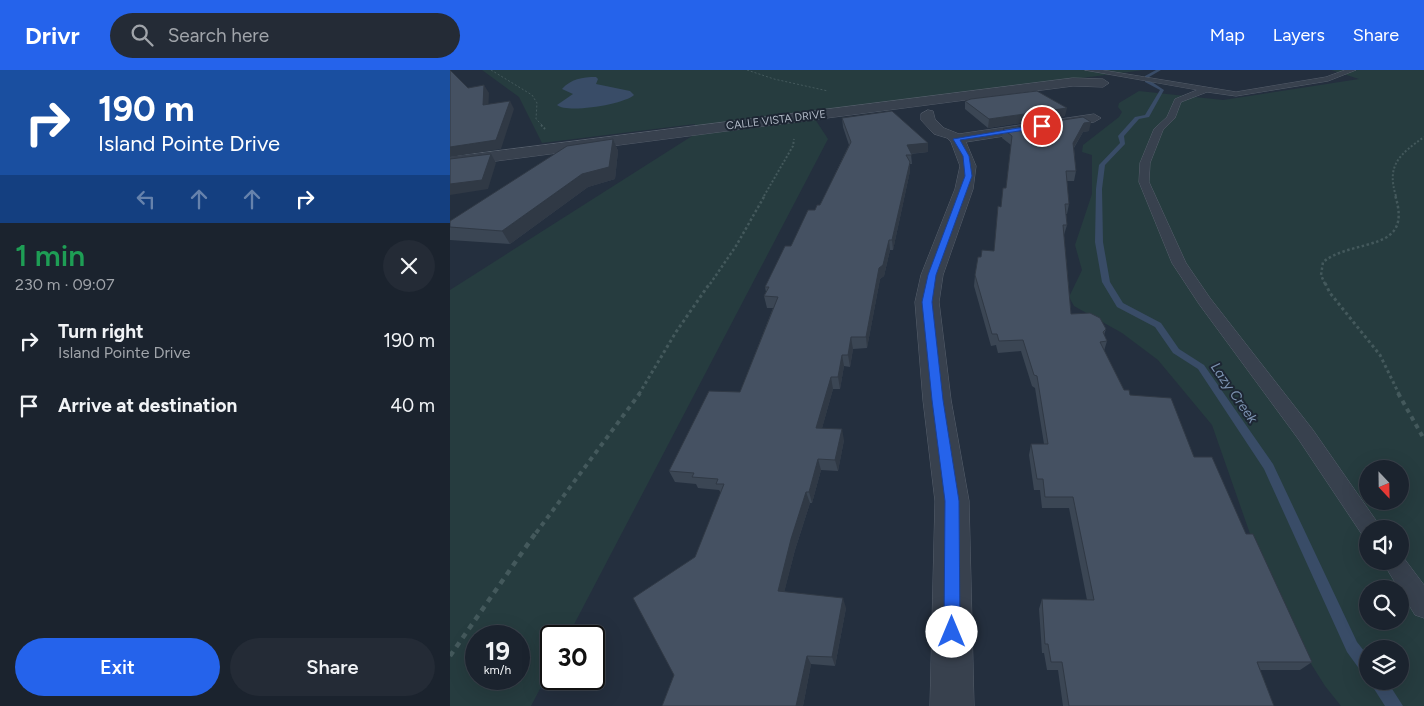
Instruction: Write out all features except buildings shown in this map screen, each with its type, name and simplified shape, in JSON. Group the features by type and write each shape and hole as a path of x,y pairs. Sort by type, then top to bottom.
{"street":[{"name":"CALLE VISTA DRIVE","path":"450,162 1073,82 1103,82"},
{"path":"915,103 928,114 928,120 939,130 954,137 966,156 968,176 932,275 927,302 952,501 952,706"},
{"path":"954,137 1094,118"}],"lane":[{"path":"1089,70 1236,94 1328,79 1352,70"},
{"path":"1204,90 1178,101 1171,118 1159,129 1145,163 1144,182 1179,263 1204,301 1306,435 1365,520"},
{"path":"1399,570 1424,606"}],"path":[{"path":"491,70 532,95 537,103 538,124 552,132"},
{"path":"450,656 523,550 643,390 676,332 736,246 793,146 794,139 787,133"},
{"path":"1424,137 1412,144 1392,166 1391,185 1399,203 1400,222 1395,232 1382,239 1334,254 1323,262 1321,275 1330,292 1380,355 1407,411 1424,439"}],"green space":[{"path":"482,70 1144,70 811,113 828,139 574,625 540,625 540,689 531,706 450,706 450,290 692,136 695,124 542,143 519,97"},
{"path":"1331,70 1424,70 1424,706 1341,706 1325,686 1276,608 1212,425 1158,360 1122,333 1074,306 1069,297 1082,270 1075,245 1092,194 1092,155 1082,152 1083,145 1119,117 1122,112 1118,107 1119,103 1139,91 1223,100 1359,79"}],"water":[{"path":"596,77 598,79 596,84 630,91 634,95 620,102 596,107 563,108 557,105 573,94 562,89 569,83 581,78"}],"waterway":[{"name":"Lazy Creek","path":"1159,70 1147,76 1147,81 1162,90 1147,116 1137,118 1121,136 1123,143 1102,165 1099,189 1099,242 1106,282 1120,305 1158,325 1176,351 1201,367 1269,467 1352,647 1359,657"},
{"name":"Lazy Creek","path":"1383,690 1395,706"}],"route":[{"path":"952,632 952,501 944,450 927,302 932,275 968,176 966,156 956,139 1042,126"}]}
